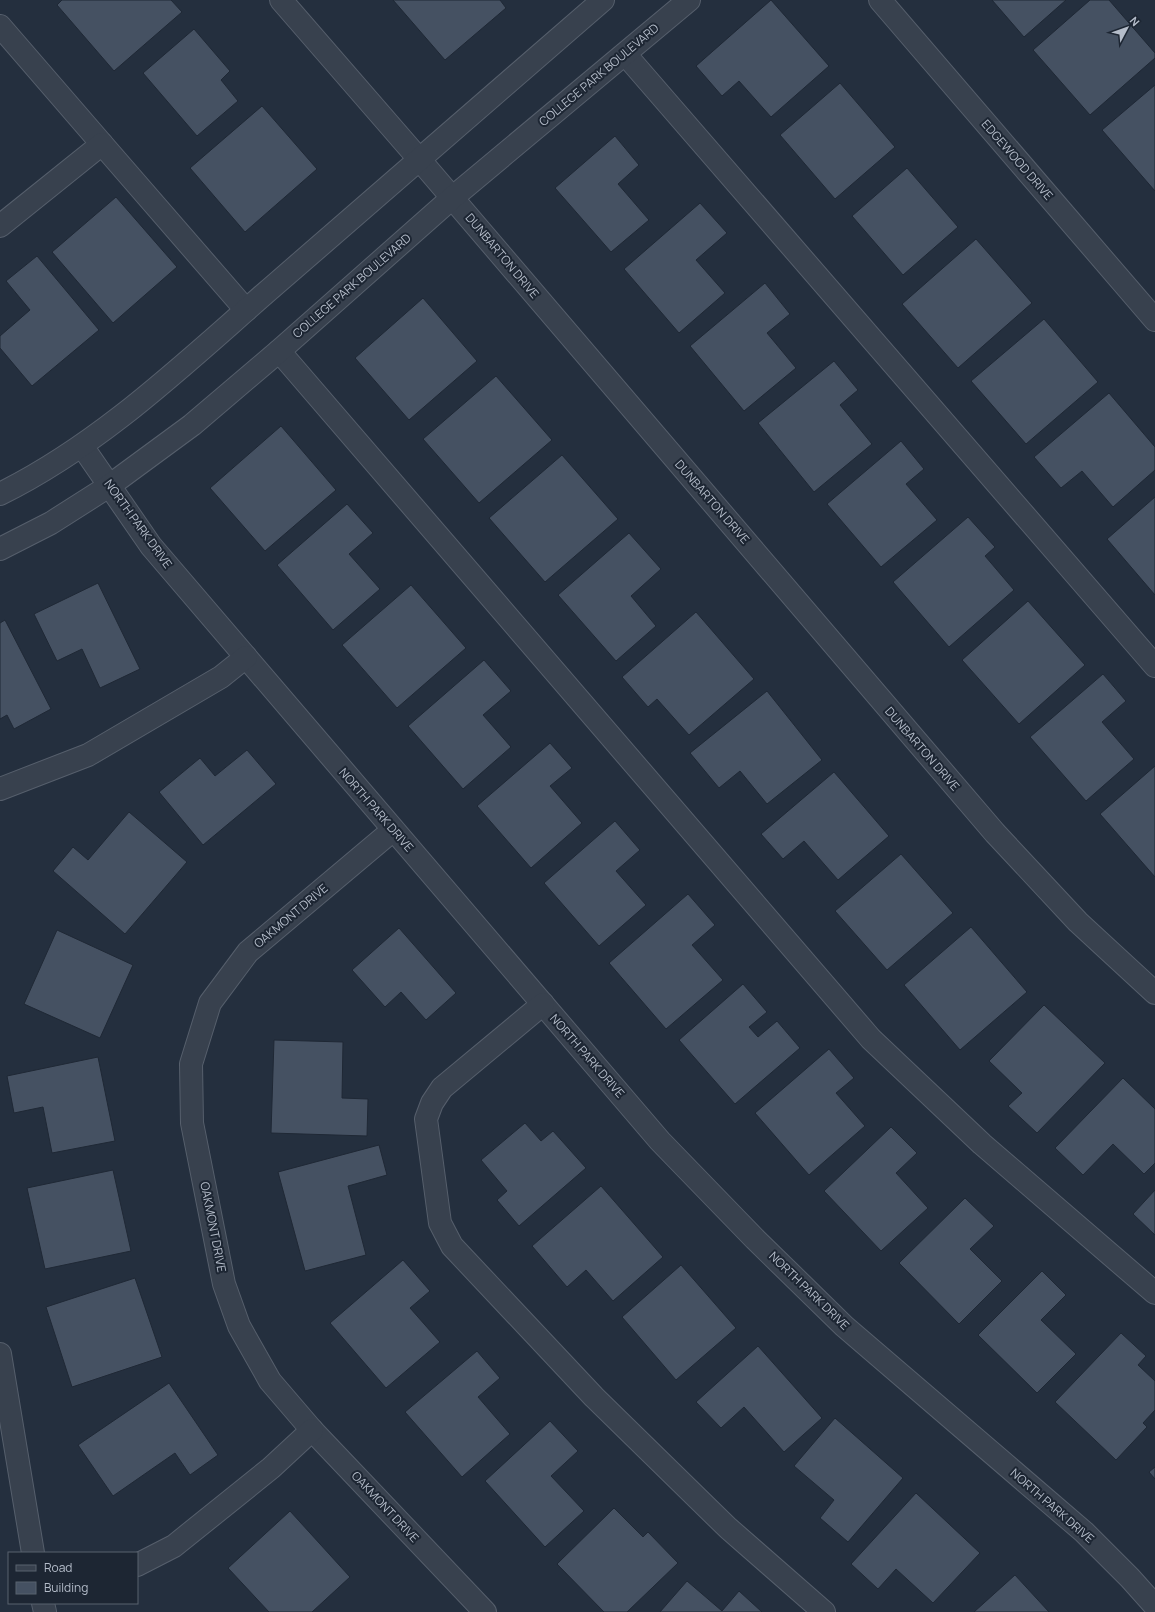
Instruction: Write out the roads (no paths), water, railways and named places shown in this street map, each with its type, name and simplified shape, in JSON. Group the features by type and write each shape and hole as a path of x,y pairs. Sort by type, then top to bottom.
{"street":[{"name":"DUNBARTON DRIVE","path":"281,0 419,159 995,833 1078,922 1155,993"},
{"name":"COLLEGE PARK BOULEVARD","path":"0,549 51,523 109,486 192,425 279,351 452,198 689,0"},
{"name":"EDGEWOOD DRIVE","path":"880,0 1155,320"},
{"path":"0,494 24,482 82,446 161,385 419,159 591,4"},
{"path":"0,26 246,310"},
{"path":"625,54 1155,666"},
{"path":"0,226 102,144"},
{"path":"279,351 871,1039 982,1144 1155,1293"},
{"name":"NORTH PARK DRIVE","path":"82,446 151,546 660,1141 755,1239 844,1326 1084,1532 1130,1578 1155,1606"},
{"path":"0,789 88,755 221,677 246,657"},
{"name":"OAKMONT DRIVE","path":"393,830 248,952 210,1002 191,1064 192,1122 224,1284 239,1326 270,1381 312,1430 481,1611"},
{"path":"543,1004 442,1088 432,1103 426,1119 440,1223 452,1246 594,1397 728,1528 824,1612"},
{"path":"0,1354 34,1552"},
{"path":"138,1565 174,1546 204,1524 271,1468 312,1430"}]}
